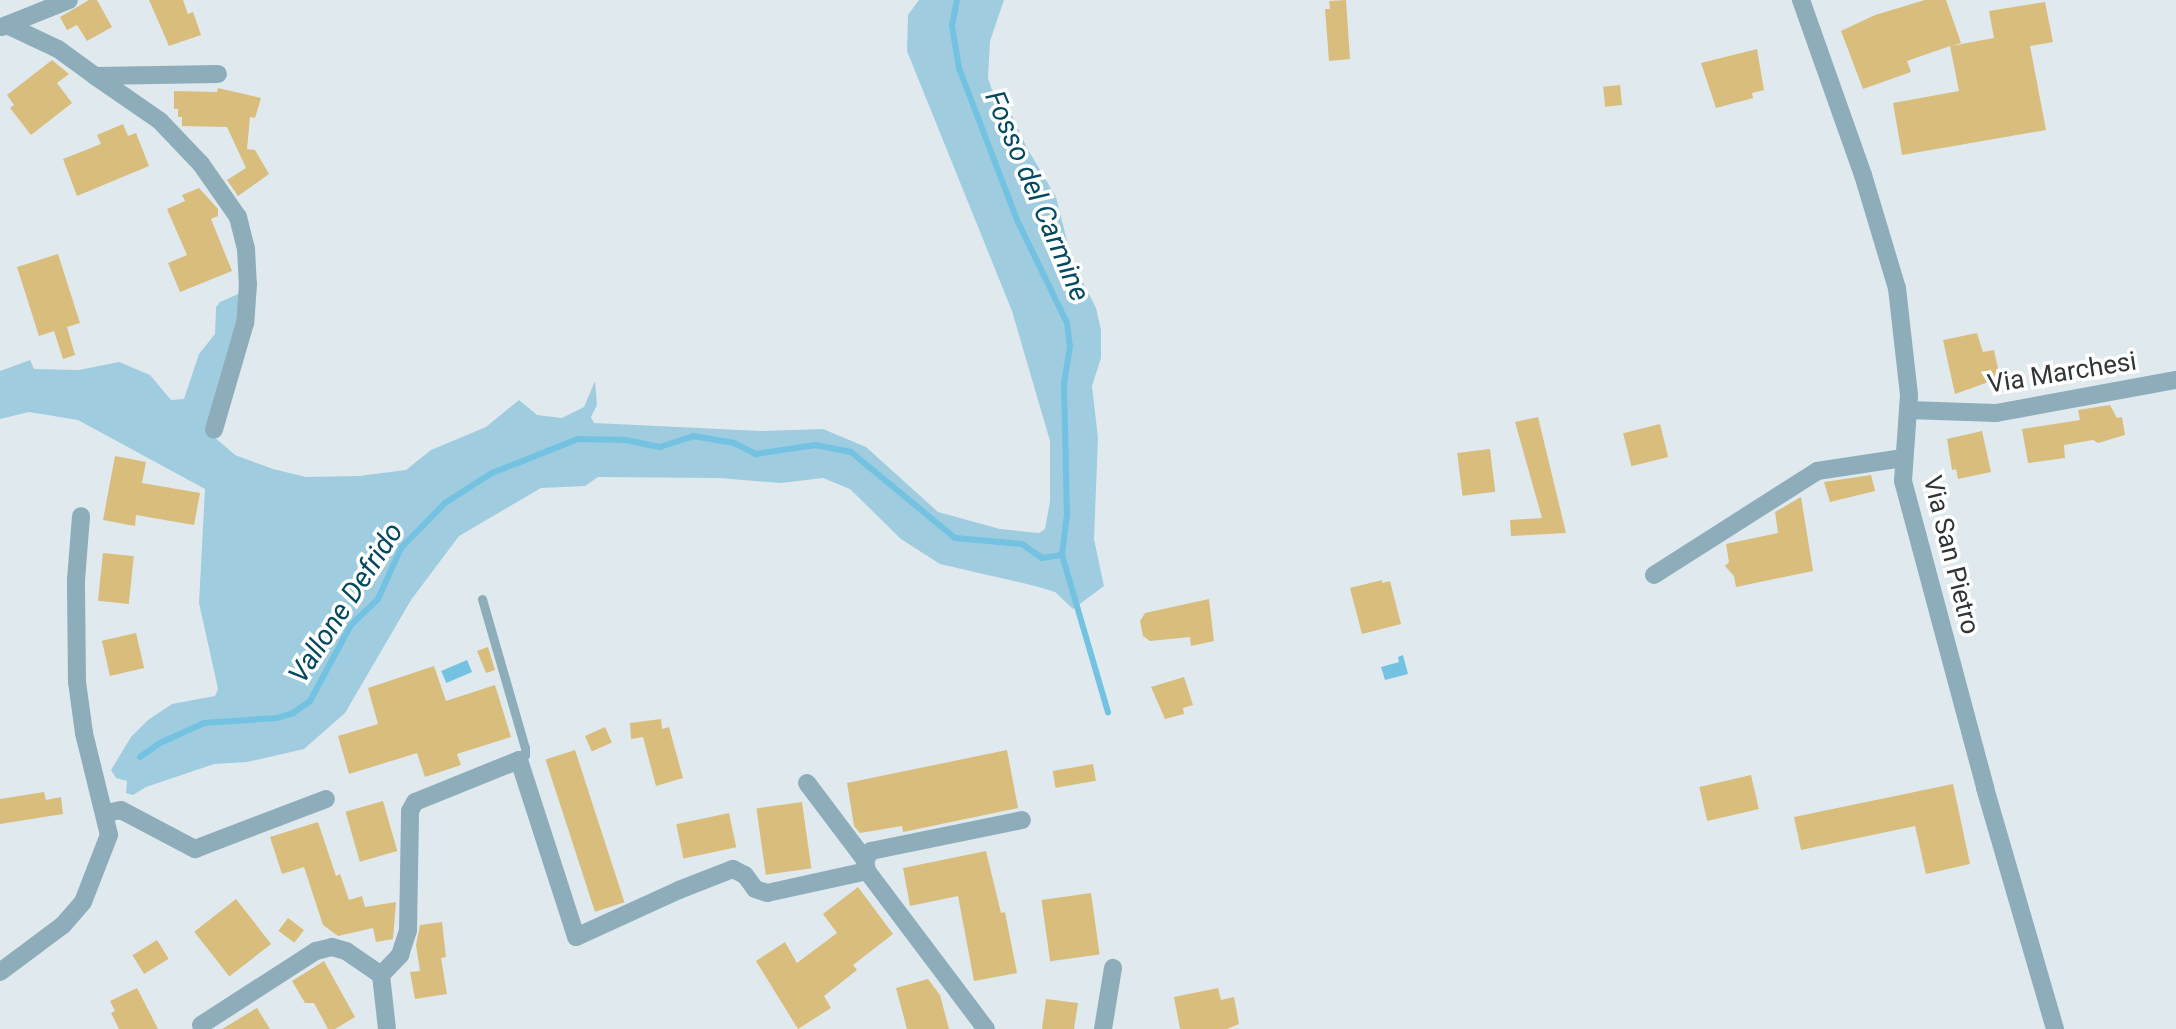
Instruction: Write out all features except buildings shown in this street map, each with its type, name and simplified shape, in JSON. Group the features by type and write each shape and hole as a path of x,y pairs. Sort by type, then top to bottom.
{"street":[{"path":"4,26 69,0"},
{"name":"Via San Pietro","path":"1801,0 1863,175 1897,288 1903,325 1908,410 1903,458 1909,506 1985,788 2055,1029"},
{"path":"4,26 58,49 160,121 201,164 238,217 247,261 245,323 214,430"},
{"path":"95,76 218,74"},
{"name":"Via Marchesi","path":"1908,410 1996,413 2176,380"},
{"path":"1654,575 1817,471 1903,458"},
{"path":"0,972 63,925 83,902 109,835 84,733 77,682 76,580 81,516"},
{"path":"387,1029 381,975 406,944 410,811 415,802 519,760 576,937 733,869 745,875 755,889 767,893 866,866"},
{"path":"807,783 986,1029"},
{"path":"106,813 121,810 195,849 326,799"},
{"path":"866,866 871,851 1022,820"},
{"path":"201,1025 316,951 332,947 346,951 381,975"},
{"path":"1103,1029 1113,968"}],"lane":[{"path":"482,599 525,748 525,755 519,760"}],"shaded area":[{"path":"919,0 1004,0 990,41 988,78 992,90 1006,103 1027,148 1056,197 1072,261 1096,308 1101,330 1101,358 1092,386 1098,438 1094,539 1104,586 1073,609 1055,592 940,564 901,539 850,489 823,478 781,483 719,478 598,477 585,486 541,488 459,536 411,600 345,713 304,749 247,762 214,764 146,787 133,795 126,793 127,781 116,778 111,770 131,737 148,720 172,704 215,696 218,689 199,603 205,489 78,420 29,412 0,419 0,371 30,360 34,369 79,370 119,362 150,375 171,400 184,399 199,354 215,334 216,307 220,302 243,292 213,436 235,455 273,469 306,477 359,476 406,470 431,450 486,427 519,400 537,415 562,418 584,407 595,381 597,405 591,417 594,423 761,431 823,429 866,447 938,512 1000,529 1039,533 1045,529 1050,501 1050,441 1012,311 907,51 908,15"},
{"path":"1403,655 1408,674 1385,680 1381,667 1399,662 1398,657"},
{"path":"467,660 472,672 446,683 441,671"}],"waterway":[{"name":"Fosso del Carmine","path":"957,0 952,26 959,68 1017,220 1067,323 1070,346 1064,385 1067,514 1062,555 1108,712"},
{"name":"Vallone Defrido","path":"140,757 160,743 204,723 277,718 293,713 310,701 351,625 378,599 401,548 445,503 492,473 578,439 626,440 660,447 693,436 734,443 756,454 815,445 851,452 955,538 1022,544 1042,558 1062,555"}]}
